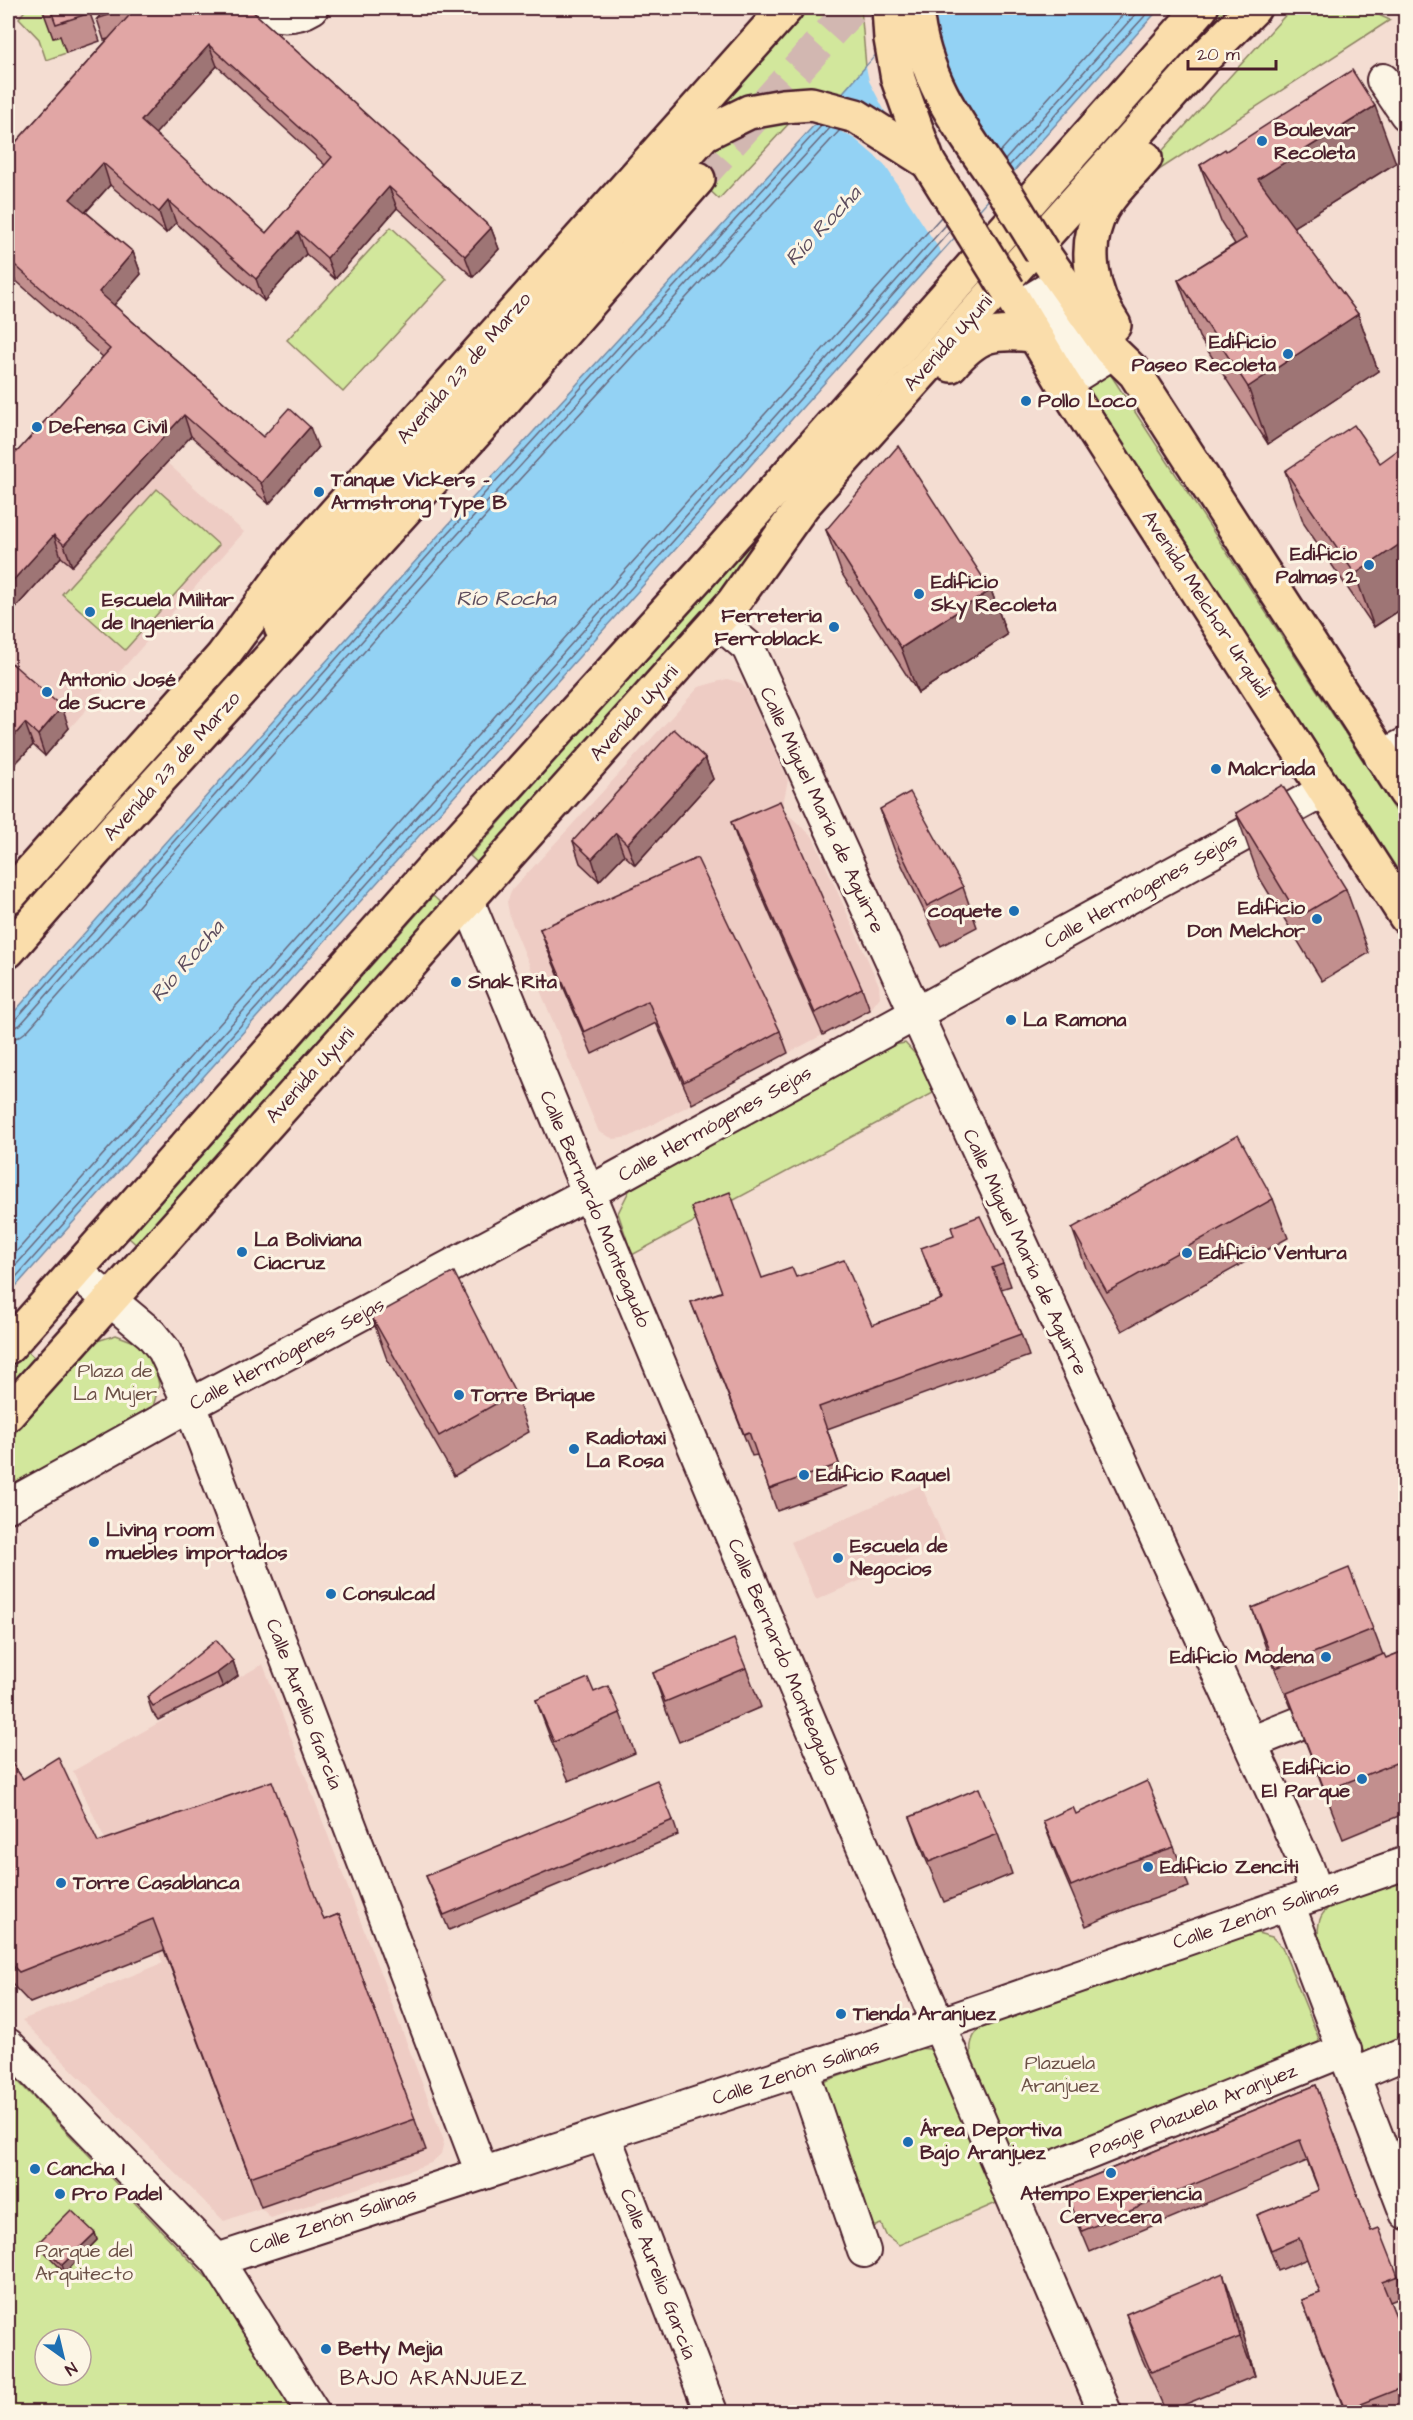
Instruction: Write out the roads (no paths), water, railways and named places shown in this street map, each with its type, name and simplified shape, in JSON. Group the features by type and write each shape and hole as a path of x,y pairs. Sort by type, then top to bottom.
{"main road":[{"name":"Avenida 23 de Marzo","path":"8,897 222,657 296,557 574,242 786,8"},
{"name":"Avenida Uyuni","path":"8,1347 423,878 701,573 1201,8"},
{"name":"Avenida Uyuni","path":"8,1414 725,612 803,505 1205,57 1254,8"},
{"path":"1135,373 1124,340 1100,302 1094,285 1092,249 1102,209 1116,190 1261,30 1269,8"},
{"path":"903,16 922,48 939,93 1042,252 1110,349 1135,373 1393,751 1406,793"},
{"path":"903,16 898,79 927,162"},
{"path":"256,673 303,586 704,134 749,112 812,104 856,116 927,162"},
{"name":"Avenida Melchor Urquidi","path":"927,162 1406,917"},
{"name":"Avenida 23 de Marzo","path":"8,951 117,825 486,421 698,179"},
{"path":"725,612 794,543 967,346 992,334 1034,334"}],"street":[{"path":"258,8 285,16 312,8"},
{"path":"1383,80 1406,114"},
{"name":"Calle Miguel María de Aguirre","path":"725,612 748,647 1308,1869 1303,1899 1350,2063 1406,2213"},
{"name":"Calle Hermógenes Sejas","path":"8,1506 588,1193 1325,790"},
{"name":"Calle Bernardo Monteagudo","path":"467,898 588,1193 938,2025 1106,2412"},
{"name":"Calle Aurelio García","path":"75,1271 151,1334 164,1350 190,1406 482,2173"},
{"path":"1250,1743 1406,1681"},
{"name":"Calle Zenón Salinas","path":"217,2260 938,2025 1406,1863"},
{"path":"8,2044 217,2260 313,2412"},
{"name":"Pasaje Plazuela Aranjuez","path":"1007,2186 1350,2063 1406,2054"},
{"path":"802,2070 864,2252"},
{"name":"Calle Aurelio García","path":"604,2135 711,2412"}],"water":[{"name":"Río Rocha","path":"917,8 1160,8 8,1295 8,1019 436,538 817,122"}],"tunnel":[{"path":"698,179 852,8"}],"place":[{"name":"Boulevar Recoleta","path":"1262,141"},
{"name":"Edificio Paseo Recoleta","path":"1288,354"},
{"name":"Pollo Loco","path":"1026,401"},
{"name":"Defensa Civil","path":"37,427"},
{"name":"Tanque Vickers - Armstrong Type B","path":"319,492"},
{"name":"Edificio Palmas 2","path":"1369,565"},
{"name":"Edificio Sky Recoleta","path":"919,594"},
{"name":"Escuela Militar de Ingeniería","path":"90,612"},
{"name":"Ferreteria Ferroblack","path":"834,627"},
{"name":"Antonio José de Sucre","path":"47,692"},
{"name":"Malcriada","path":"1216,769"},
{"name":"coquete","path":"1014,911"},
{"name":"Edificio Don Melchor","path":"1317,919"},
{"name":"Snak Rita","path":"456,982"},
{"name":"La Ramona","path":"1011,1020"},
{"name":"La Boliviana Ciacruz","path":"242,1252"},
{"name":"Edificio Ventura","path":"1187,1253"},
{"name":"Torre Brique","path":"459,1395"},
{"name":"Radiotaxi La Rosa","path":"574,1449"},
{"name":"Edificio Raquel","path":"804,1475"},
{"name":"Living room muebles importados","path":"94,1542"},
{"name":"Escuela de Negocios","path":"838,1558"},
{"name":"Consulcad","path":"331,1594"},
{"name":"Edificio Modena","path":"1326,1657"},
{"name":"Edificio El Parque","path":"1362,1779"},
{"name":"Edificio Zenciti","path":"1148,1867"},
{"name":"Torre Casablanca","path":"61,1883"},
{"name":"Tienda Aranjuez","path":"841,2014"},
{"name":"Área Deportiva Bajo Aranjuez","path":"908,2142"},
{"name":"Cancha 1","path":"35,2169"},
{"name":"Atempo Experiencia Cervecera","path":"1111,2173"},
{"name":"Pro Padel","path":"60,2194"},
{"name":"Betty Mejia","path":"326,2349"}],"district":[{"name":"BAJO ARANJUEZ","path":"434,2378"}],"park label":[{"name":"Plaza de La Mujer","path":"115,1382"},
{"name":"Plazuela Aranjuez","path":"1060,2074"},
{"name":"Parque del Arquitecto","path":"84,2262"}]}
